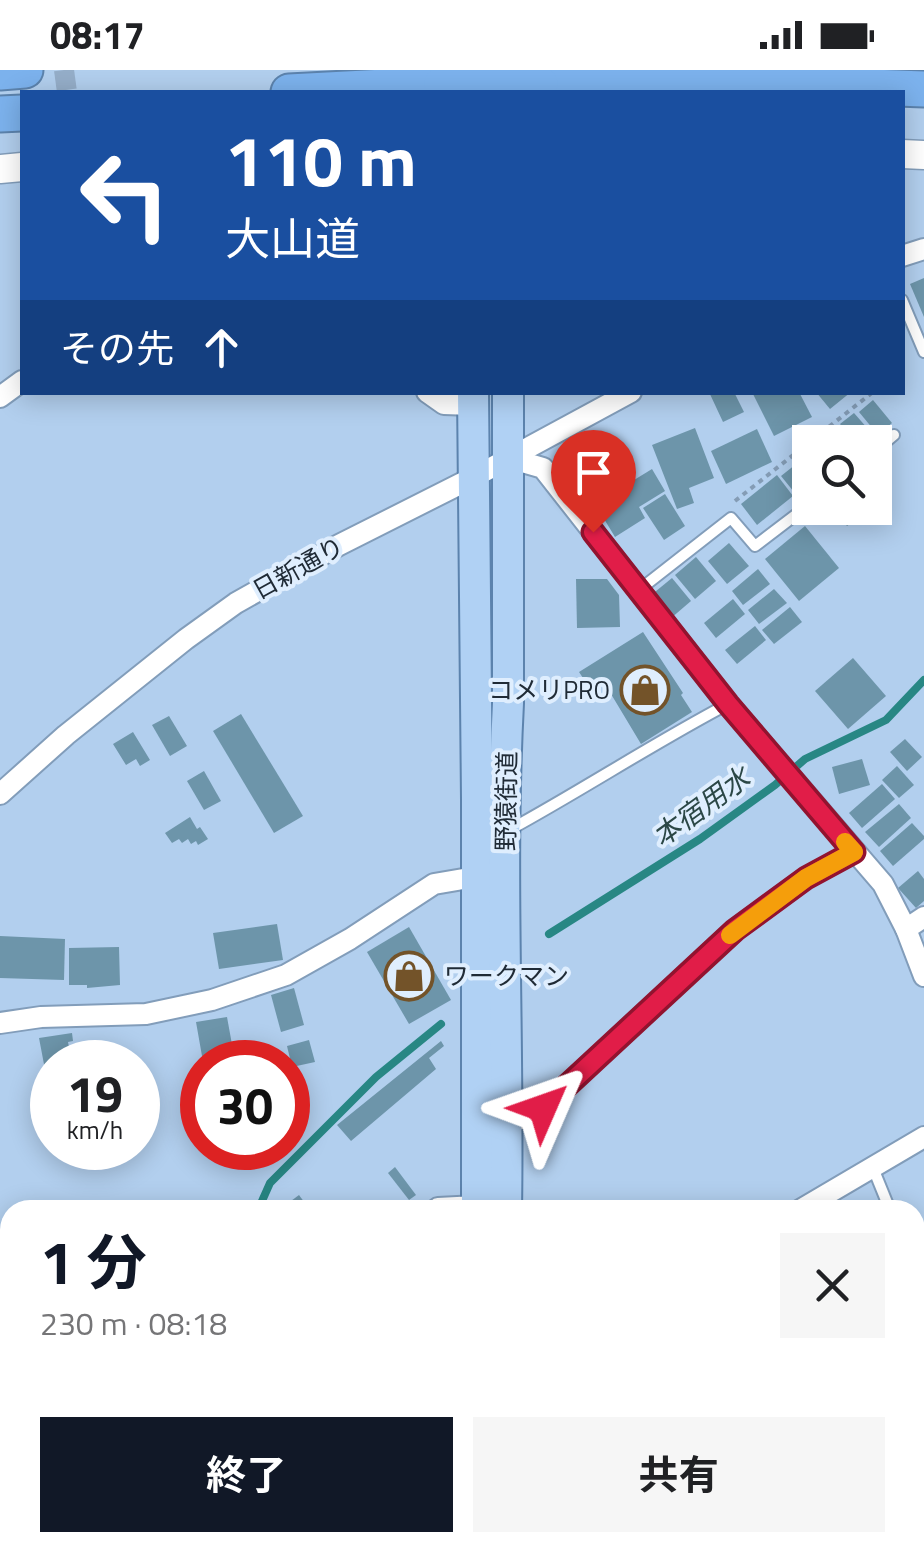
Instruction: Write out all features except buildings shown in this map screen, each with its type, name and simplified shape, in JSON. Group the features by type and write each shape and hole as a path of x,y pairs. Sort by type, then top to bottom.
{"highway":[{"path":"0,72 25,70"},
{"path":"327,90 442,84 709,82 924,89"}],"main road":[{"name":"野猿街道","path":"488,1200 507,1125 508,395"},
{"name":"野猿街道","path":"474,399 476,878 486,1200"}],"street":[{"path":"431,395 444,404 474,399"},
{"name":"日新通り","path":"0,794 66,735 236,603 625,395"},
{"path":"509,458 543,468 728,704 883,884 924,976"},
{"path":"507,1125 543,1108 735,930 806,878 854,852"},
{"path":"0,1023 41,1017 146,1014 212,1000 286,975 434,884 476,878"},
{"path":"906,929 924,917"},
{"path":"817,1200 924,1137"}],"lane":[{"path":"905,307 924,352"},
{"path":"638,591 732,518 755,546 792,518"},
{"path":"505,832 728,704"},
{"path":"873,1168 886,1200"}],"path":[{"path":"732,518 730,505 870,395"}],"waterway":[{"name":"本宿用水","path":"549,934 700,839 805,759 886,720 924,680"},
{"name":"本宿用水","path":"262,1200 270,1183 376,1077 441,1024"}],"tunnel":[{"path":"64,70 67,90"}],"slow traffic":[{"path":"730,935 806,878 854,852 845,842"}],"place":[{"name":"コメリPRO","path":"645,690"},
{"name":"ワークマン","path":"409,976"}],"route":[{"path":"543,1108 735,930 806,878 854,852 728,704 593,532"}]}
